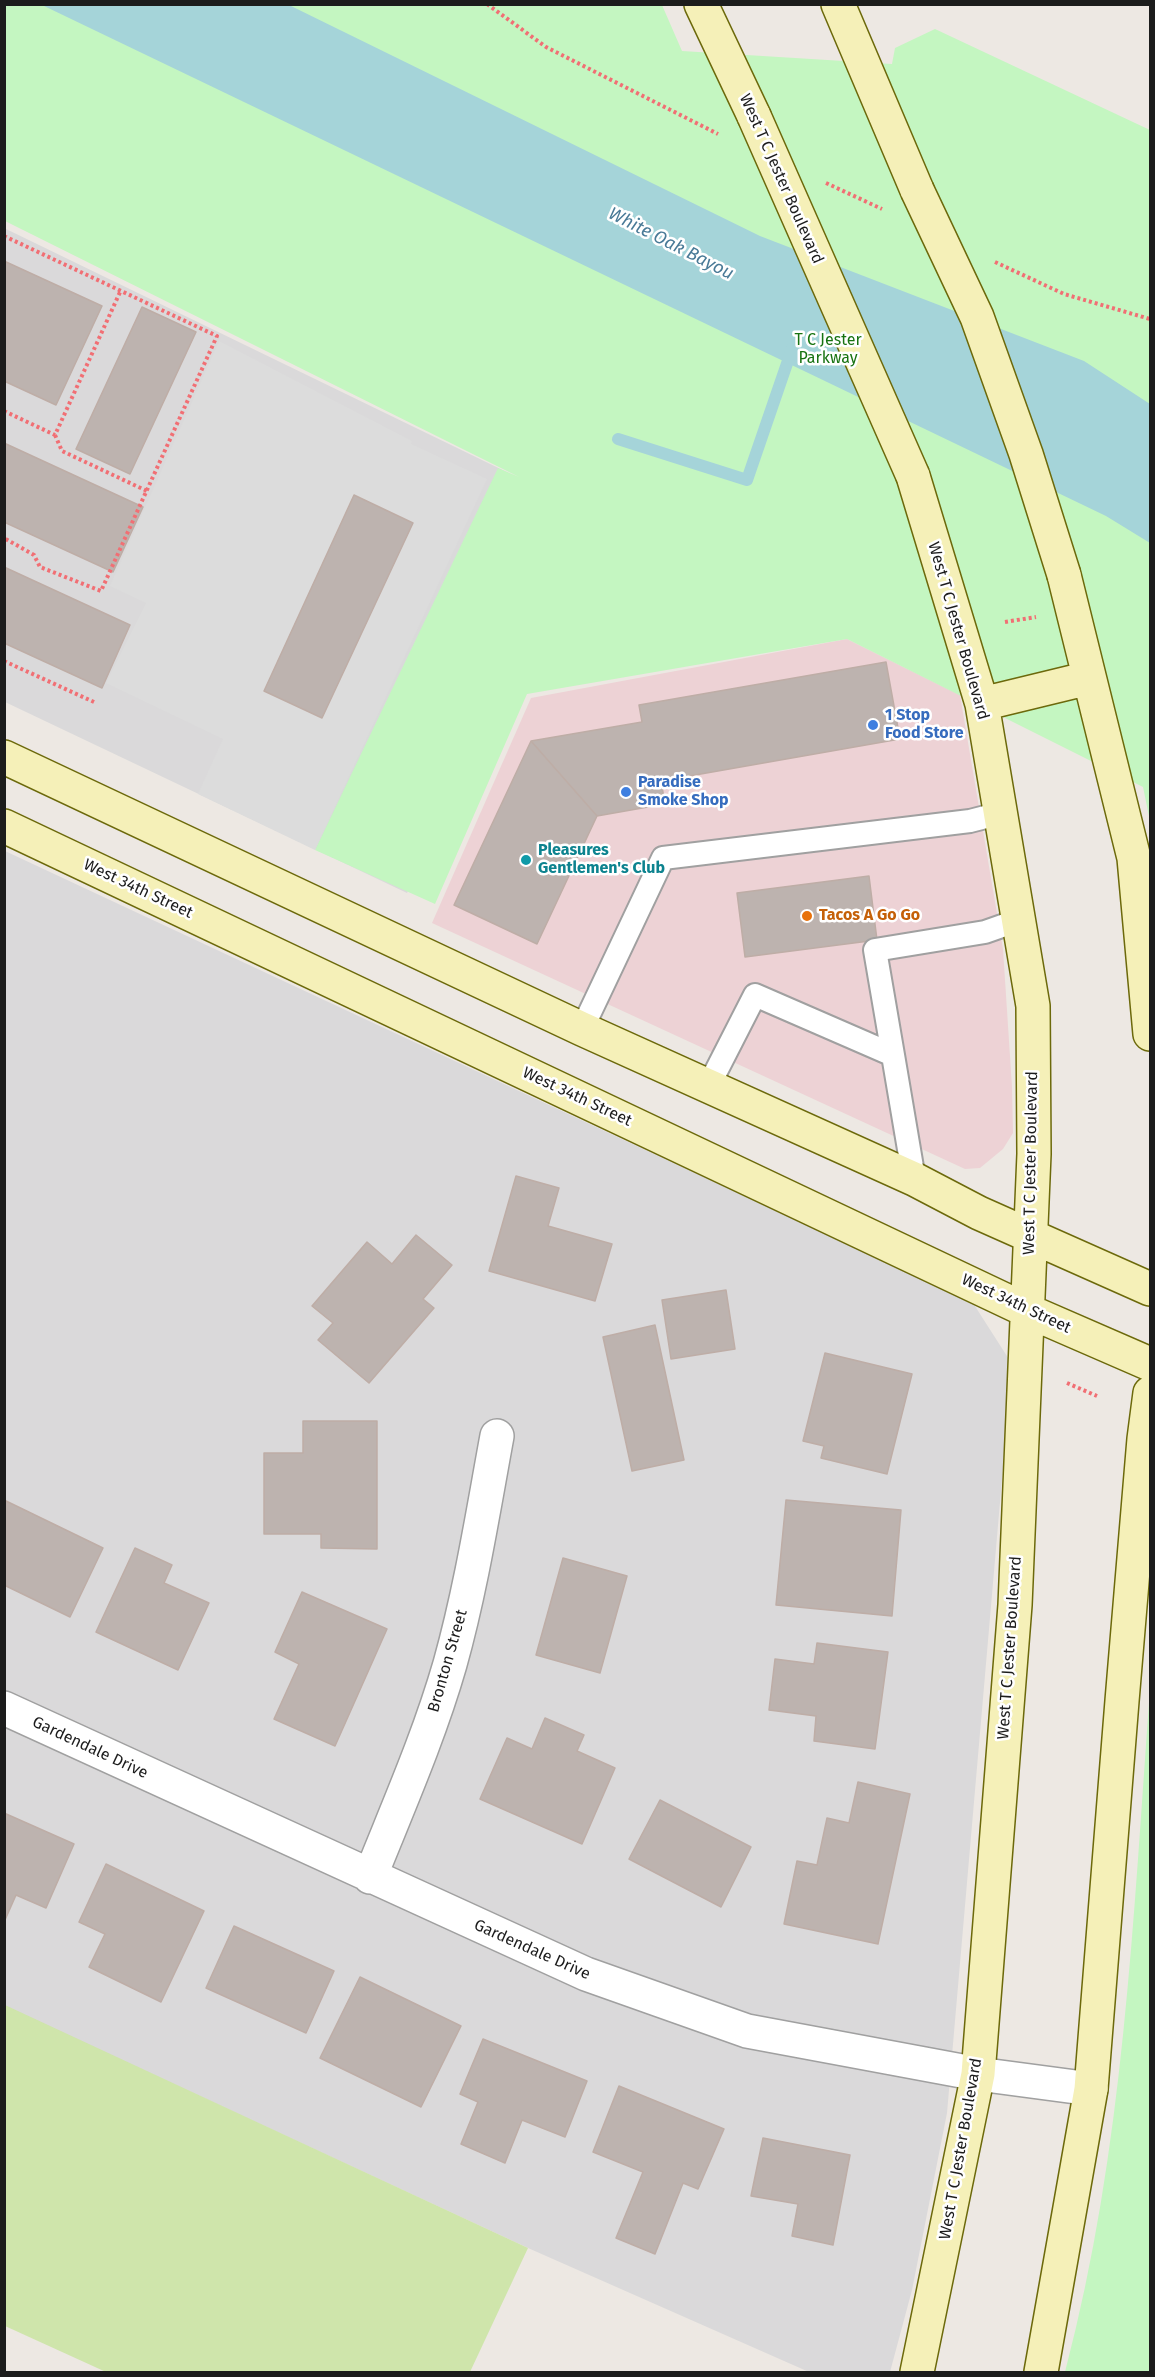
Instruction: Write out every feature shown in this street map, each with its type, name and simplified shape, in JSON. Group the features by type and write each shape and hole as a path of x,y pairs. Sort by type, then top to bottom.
{"main road":[{"name":"West T C Jester Boulevard","path":"701,4 754,116 913,476 982,704 1033,1006 1034,1154 1015,1605 978,2074 917,2373"},
{"path":"838,4 917,190 977,317 1026,454 1064,575 1134,858 1150,1034"},
{"path":"982,704 1089,678"},
{"path":"4,756 582,1029 914,1179 979,1213 1031,1234 1150,1289"},
{"name":"West 34th Street","path":"4,826 1028,1311 1150,1364"},
{"path":"1041,2373 1091,2089 1144,1439 1150,1393"}],"street":[{"name":"Bronton Street","path":"370,1877 418,1757 450,1664 497,1436"},
{"name":"Gardendale Drive","path":"4,1708 586,1974 747,2031 978,2074 1091,2089"}],"lane":[{"path":"582,1029 663,858 970,821 1001,813"},
{"path":"914,1179 875,950 985,932 1019,920"},
{"path":"708,1087 755,995 893,1055"}],"path":[{"path":"4,236 218,336 101,591 40,567 34,555 4,538"},
{"path":"56,435 121,290"},
{"path":"4,411 56,435 62,451 147,491"},
{"path":"1005,622 1037,617"},
{"path":"4,661 94,702"},
{"path":"1067,1383 1097,1396"}],"shaded area":[{"path":"4,228 587,511 407,893 5,702"},
{"path":"219,341 412,441 411,444 487,479 315,850 198,794 223,739 106,683 146,603 110,586"},
{"path":"847,639 960,695 1003,949 1012,1087 1013,1133 1003,1149 980,1168 965,1169 432,923 531,698"},
{"path":"5,851 973,1303 1012,1364 947,2113 912,2290 890,2372 809,2372 528,2248 5,2006"}],"green space":[{"name":"T C Jester Parkway","path":"4,5 662,5 682,51 892,64 895,48 935,29 1150,130 1150,821 1143,787 847,639 527,694 435,904 315,850 498,468 519,477 5,221"},
{"path":"1150,1689 1150,2372 1065,2372 1085,2288 1101,2204 1113,2119 1131,1947"},
{"path":"5,2005 528,2248 470,2372 106,2372 5,2326"}],"water":[{"name":"White Oak Bayou","path":"42,5 289,5 760,236 1084,361 1150,404 1150,543 1106,516"}],"building":[{"path":"4,261 102,306 56,405 4,381"},
{"path":"142,307 196,332 130,474 76,449"},
{"path":"4,443 143,507 113,572 4,522"},
{"path":"354,495 413,523 322,718 264,691"},
{"path":"4,567 130,625 102,688 4,643"},
{"path":"886,662 900,739 661,781 665,804 597,816 531,741 642,722 639,705"},
{"name":"Pleasures Gentlemen's Club","path":"531,741 597,816 537,944 454,905"},
{"name":"Tacos A Go Go","path":"869,876 877,940 745,957 737,893"},
{"path":"516,1176 559,1188 548,1226 612,1244 595,1301 489,1271"},
{"path":"416,1235 452,1265 423,1299 434,1308 369,1383 318,1340 333,1323 312,1306 367,1242 392,1264"},
{"path":"726,1290 735,1349 671,1359 662,1300"},
{"path":"655,1325 684,1460 632,1471 603,1337"},
{"path":"825,1353 912,1374 887,1474 821,1458 824,1446 803,1441"},
{"path":"303,1421 377,1421 377,1549 321,1548 321,1534 264,1534 264,1453 303,1453"},
{"path":"4,1500 103,1548 70,1617 4,1585"},
{"path":"786,1500 901,1510 892,1616 776,1605"},
{"path":"135,1548 172,1565 164,1583 209,1603 178,1670 96,1632"},
{"path":"563,1558 627,1576 600,1673 536,1655"},
{"path":"302,1592 387,1629 335,1746 274,1719 299,1664 275,1652"},
{"path":"817,1643 888,1652 875,1749 814,1741 816,1716 769,1710 775,1659 814,1664"},
{"path":"545,1718 584,1735 577,1751 615,1768 582,1844 480,1799 507,1738 532,1749"},
{"path":"858,1782 910,1794 878,1944 784,1924 797,1861 817,1865 827,1818 849,1823"},
{"path":"660,1800 751,1847 721,1907 629,1859"},
{"path":"4,1813 74,1844 46,1908 16,1895 5,1920"},
{"path":"106,1864 204,1911 161,2002 89,1967 105,1934 79,1922"},
{"path":"234,1926 334,1971 306,2033 206,1988"},
{"path":"360,1977 461,2026 421,2107 320,2058"},
{"path":"483,2039 587,2081 565,2137 522,2120 505,2163 461,2144 478,2102 460,2094"},
{"path":"619,2086 724,2129 698,2189 683,2183 655,2254 616,2238 643,2172 593,2152"},
{"path":"763,2138 850,2155 833,2245 792,2236 798,2204 751,2196"}],"waterway":[{"path":"618,439 747,480 792,349"}],"place":[{"name":"1 Stop Food Store","path":"873,725"},
{"name":"Paradise Smoke Shop","path":"626,792"},
{"name":"Pleasures Gentlemen's Club","path":"526,860"},
{"name":"Tacos A Go Go","path":"807,916"}]}
